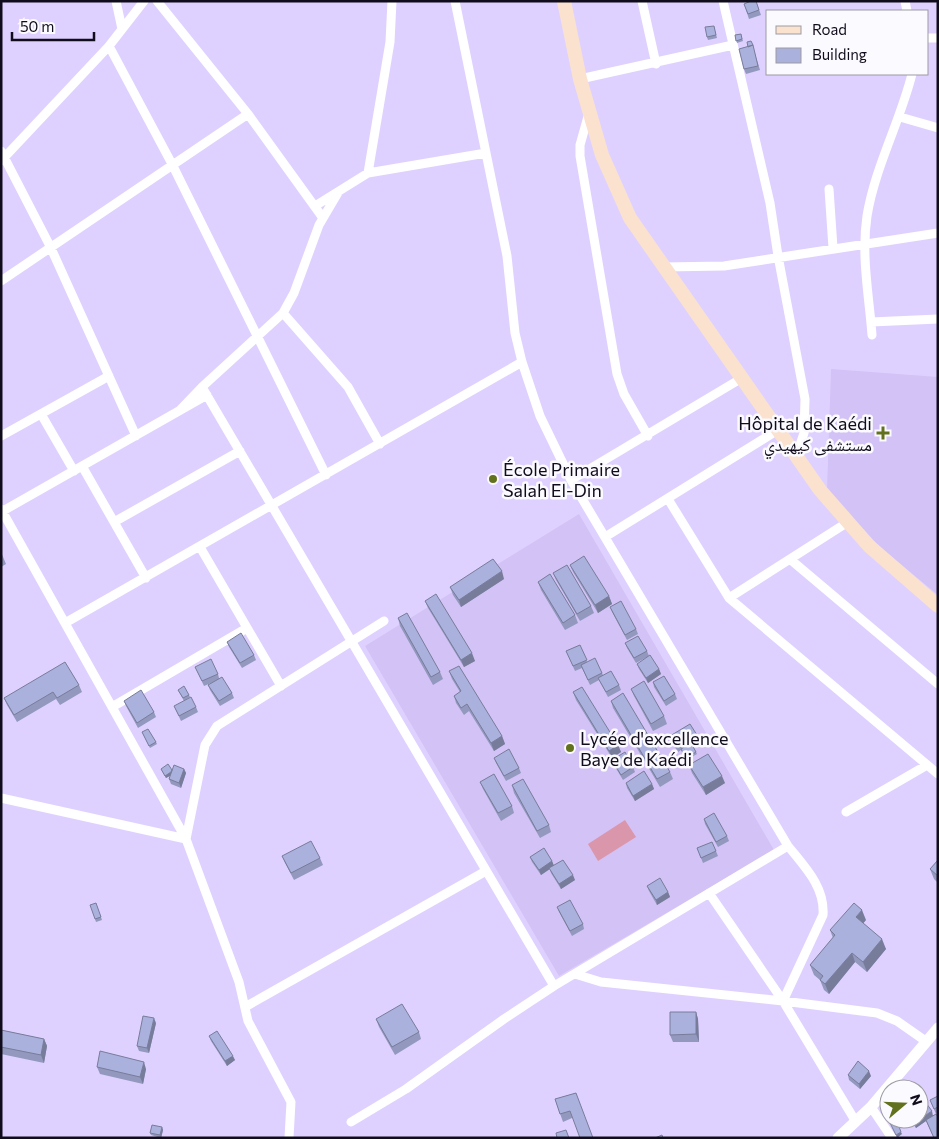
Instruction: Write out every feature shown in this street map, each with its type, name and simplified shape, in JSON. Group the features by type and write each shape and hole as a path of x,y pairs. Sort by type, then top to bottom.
{"main road":[{"path":"564,1 580,79 589,112 609,174 630,218 796,457 869,546 938,606"}],"street":[{"path":"116,1 122,29"},
{"path":"136,436 50,246 2,156 108,46 144,1"},
{"path":"157,1 248,114 323,218"},
{"path":"368,173 390,42 392,1"},
{"path":"455,1 507,256 515,333 522,362 540,416 571,480 604,537 788,846 816,882 824,903 823,915 783,1000"},
{"path":"642,1 656,64"},
{"path":"723,1 770,203 805,399 804,433 796,457"},
{"path":"580,79 656,64 733,45"},
{"path":"108,46 172,164 326,475"},
{"path":"872,335 864,257 867,216 881,165 900,117 912,75"},
{"path":"589,112 580,144 580,156 617,374 624,394 648,436"},
{"path":"1,281 50,246 248,114"},
{"path":"900,117 938,128"},
{"path":"314,206 368,173 486,153"},
{"path":"829,189 833,248"},
{"path":"179,411 202,387 283,313 294,293 309,247 339,191"},
{"path":"664,267 724,266 778,256 938,233"},
{"path":"283,313 344,382 380,444"},
{"path":"871,322 938,319"},
{"path":"66,623 522,362"},
{"path":"1,436 109,376"},
{"path":"571,480 648,436 742,378"},
{"path":"202,387 554,986"},
{"path":"208,395 2,511 186,839 230,956 253,1031 291,1102 288,1138"},
{"path":"41,414 114,522 146,578"},
{"path":"604,537 668,500 778,430"},
{"path":"114,522 240,451"},
{"path":"668,500 729,598 938,774"},
{"path":"729,598 848,522"},
{"path":"200,547 281,686"},
{"path":"791,560 938,684"},
{"path":"186,839 206,745 217,726 384,622"},
{"path":"112,708 247,628"},
{"path":"846,812 927,765"},
{"path":"1,798 186,839"},
{"path":"351,1122 406,1089 554,986 788,846"},
{"path":"245,1007 486,871"},
{"path":"709,893 783,1000 856,1122"},
{"path":"576,974 601,982 783,1000 887,1016 927,1042"},
{"path":"838,1138 871,1107 938,1028"},
{"path":"871,1107 892,1138"}],"shaded area":[{"name":"Hôpital de Kaédi مستشفى كيهيدي","path":"831,369 938,377 938,595 880,547 827,490"},
{"name":"Lycée d'excellence Baye de Kaédi","path":"579,514 774,850 559,976 365,646"},
{"path":"625,820 636,837 598,861 588,844"}],"building":[{"path":"756,1 759,10 748,14 744,4"},
{"path":"714,26 716,35 707,37 705,27"},
{"path":"741,34 742,39 736,41 735,35"},
{"path":"751,41 753,45 748,47 747,42"},
{"path":"753,45 758,66 744,69 739,49"},
{"path":"584,556 609,596 595,605 570,565"},
{"path":"493,559 502,571 459,600 450,587"},
{"path":"567,565 591,606 577,614 553,573"},
{"path":"550,574 575,615 563,623 538,582"},
{"path":"436,594 472,653 461,660 425,601"},
{"path":"621,601 636,629 625,635 610,607"},
{"path":"407,613 440,672 431,677 398,618"},
{"path":"241,633 254,655 240,663 227,642"},
{"path":"638,636 647,651 634,658 625,643"},
{"path":"580,645 587,660 573,666 566,651"},
{"path":"650,655 659,669 646,678 637,664"},
{"path":"595,658 602,673 588,680 581,665"},
{"path":"211,659 218,674 202,681 195,667"},
{"path":"65,662 79,685 57,698 53,692 14,715 4,698"},
{"path":"459,666 502,736 491,743 467,704 461,708 454,696 461,691 449,671"},
{"path":"611,671 619,685 606,692 598,678"},
{"path":"664,676 675,694 664,701 653,682"},
{"path":"222,677 232,693 219,701 208,685"},
{"path":"644,681 664,716 651,724 631,689"},
{"path":"184,686 189,695 183,698 178,690"},
{"path":"582,687 618,745 609,751 573,692"},
{"path":"141,690 154,712 137,723 124,701"},
{"path":"623,693 670,772 657,779 611,701"},
{"path":"191,697 196,707 179,716 174,706"},
{"path":"690,724 697,735 676,747 670,736"},
{"path":"148,729 156,742 149,746 142,732"},
{"path":"691,743 696,752 686,758 681,749"},
{"path":"509,749 519,768 504,776 494,758"},
{"path":"625,752 633,767 621,775 612,760"},
{"path":"708,754 722,776 703,787 689,765"},
{"path":"168,764 172,770 165,776 161,769"},
{"path":"174,765 184,769 179,783 169,779"},
{"path":"644,771 652,784 633,796 626,783"},
{"path":"494,774 512,806 498,813 480,782"},
{"path":"523,779 549,825 537,831 512,785"},
{"path":"714,813 727,836 716,842 704,819"},
{"path":"311,841 320,858 291,873 282,856"},
{"path":"712,842 716,851 701,858 697,848"},
{"path":"544,848 552,861 539,870 530,857"},
{"path":"563,860 573,875 559,884 549,868"},
{"path":"938,860 938,876 930,869"},
{"path":"660,878 668,892 656,900 647,886"},
{"path":"570,900 583,924 570,931 557,907"},
{"path":"96,903 101,917 95,919 90,905"},
{"path":"854,903 862,910 856,917 882,939 863,962 852,953 825,984 820,980 823,976 810,965 835,935 830,930"},
{"path":"402,1004 419,1032 392,1047 376,1019"},
{"path":"670,1012 696,1012 696,1034 670,1035"},
{"path":"143,1016 154,1018 147,1048 137,1046"},
{"path":"1,1030 44,1039 41,1055 1,1047"},
{"path":"217,1031 233,1056 225,1061 209,1036"},
{"path":"100,1051 144,1062 140,1077 97,1067"},
{"path":"858,1061 869,1071 859,1084 848,1075"},
{"path":"576,1093 593,1138 580,1138 570,1111 560,1114 555,1099"},
{"path":"938,1096 938,1107 934,1109 930,1100"},
{"path":"936,1114 938,1117 938,1138 934,1138 929,1127 929,1118"},
{"path":"152,1125 162,1127 160,1135 150,1133"},
{"path":"893,1129 900,1129 901,1132 896,1135"},
{"path":"566,1130 569,1138 557,1138 556,1133"}],"place":[{"name":"Hôpital de Kaédi مستشفى كيهيدي","path":"883,433"},
{"name":"École Primaire Salah El-Din","path":"493,479"},
{"name":"Lycée d'excellence Baye de Kaédi","path":"570,748"}]}
